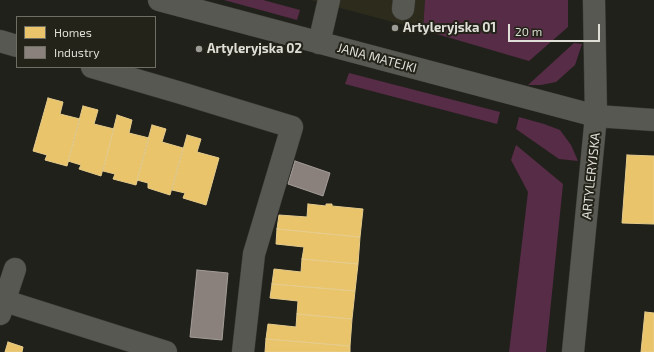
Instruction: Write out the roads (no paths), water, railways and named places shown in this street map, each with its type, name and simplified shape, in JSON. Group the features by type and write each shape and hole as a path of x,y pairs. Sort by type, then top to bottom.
{"street":[{"name":"JANA MATEJKI","path":"158,0 596,116 654,120"},
{"path":"319,42 329,0"},
{"name":"ARTYLERYJSKA","path":"573,352 596,116 594,0"},
{"path":"0,41 16,46"},
{"path":"95,68 292,127 254,254 243,352"},
{"path":"15,269 2,307 166,352"}],"place":[{"name":"Artyleryjska 01","path":"395,28"},
{"name":"Artyleryjska 02","path":"199,49"}]}
